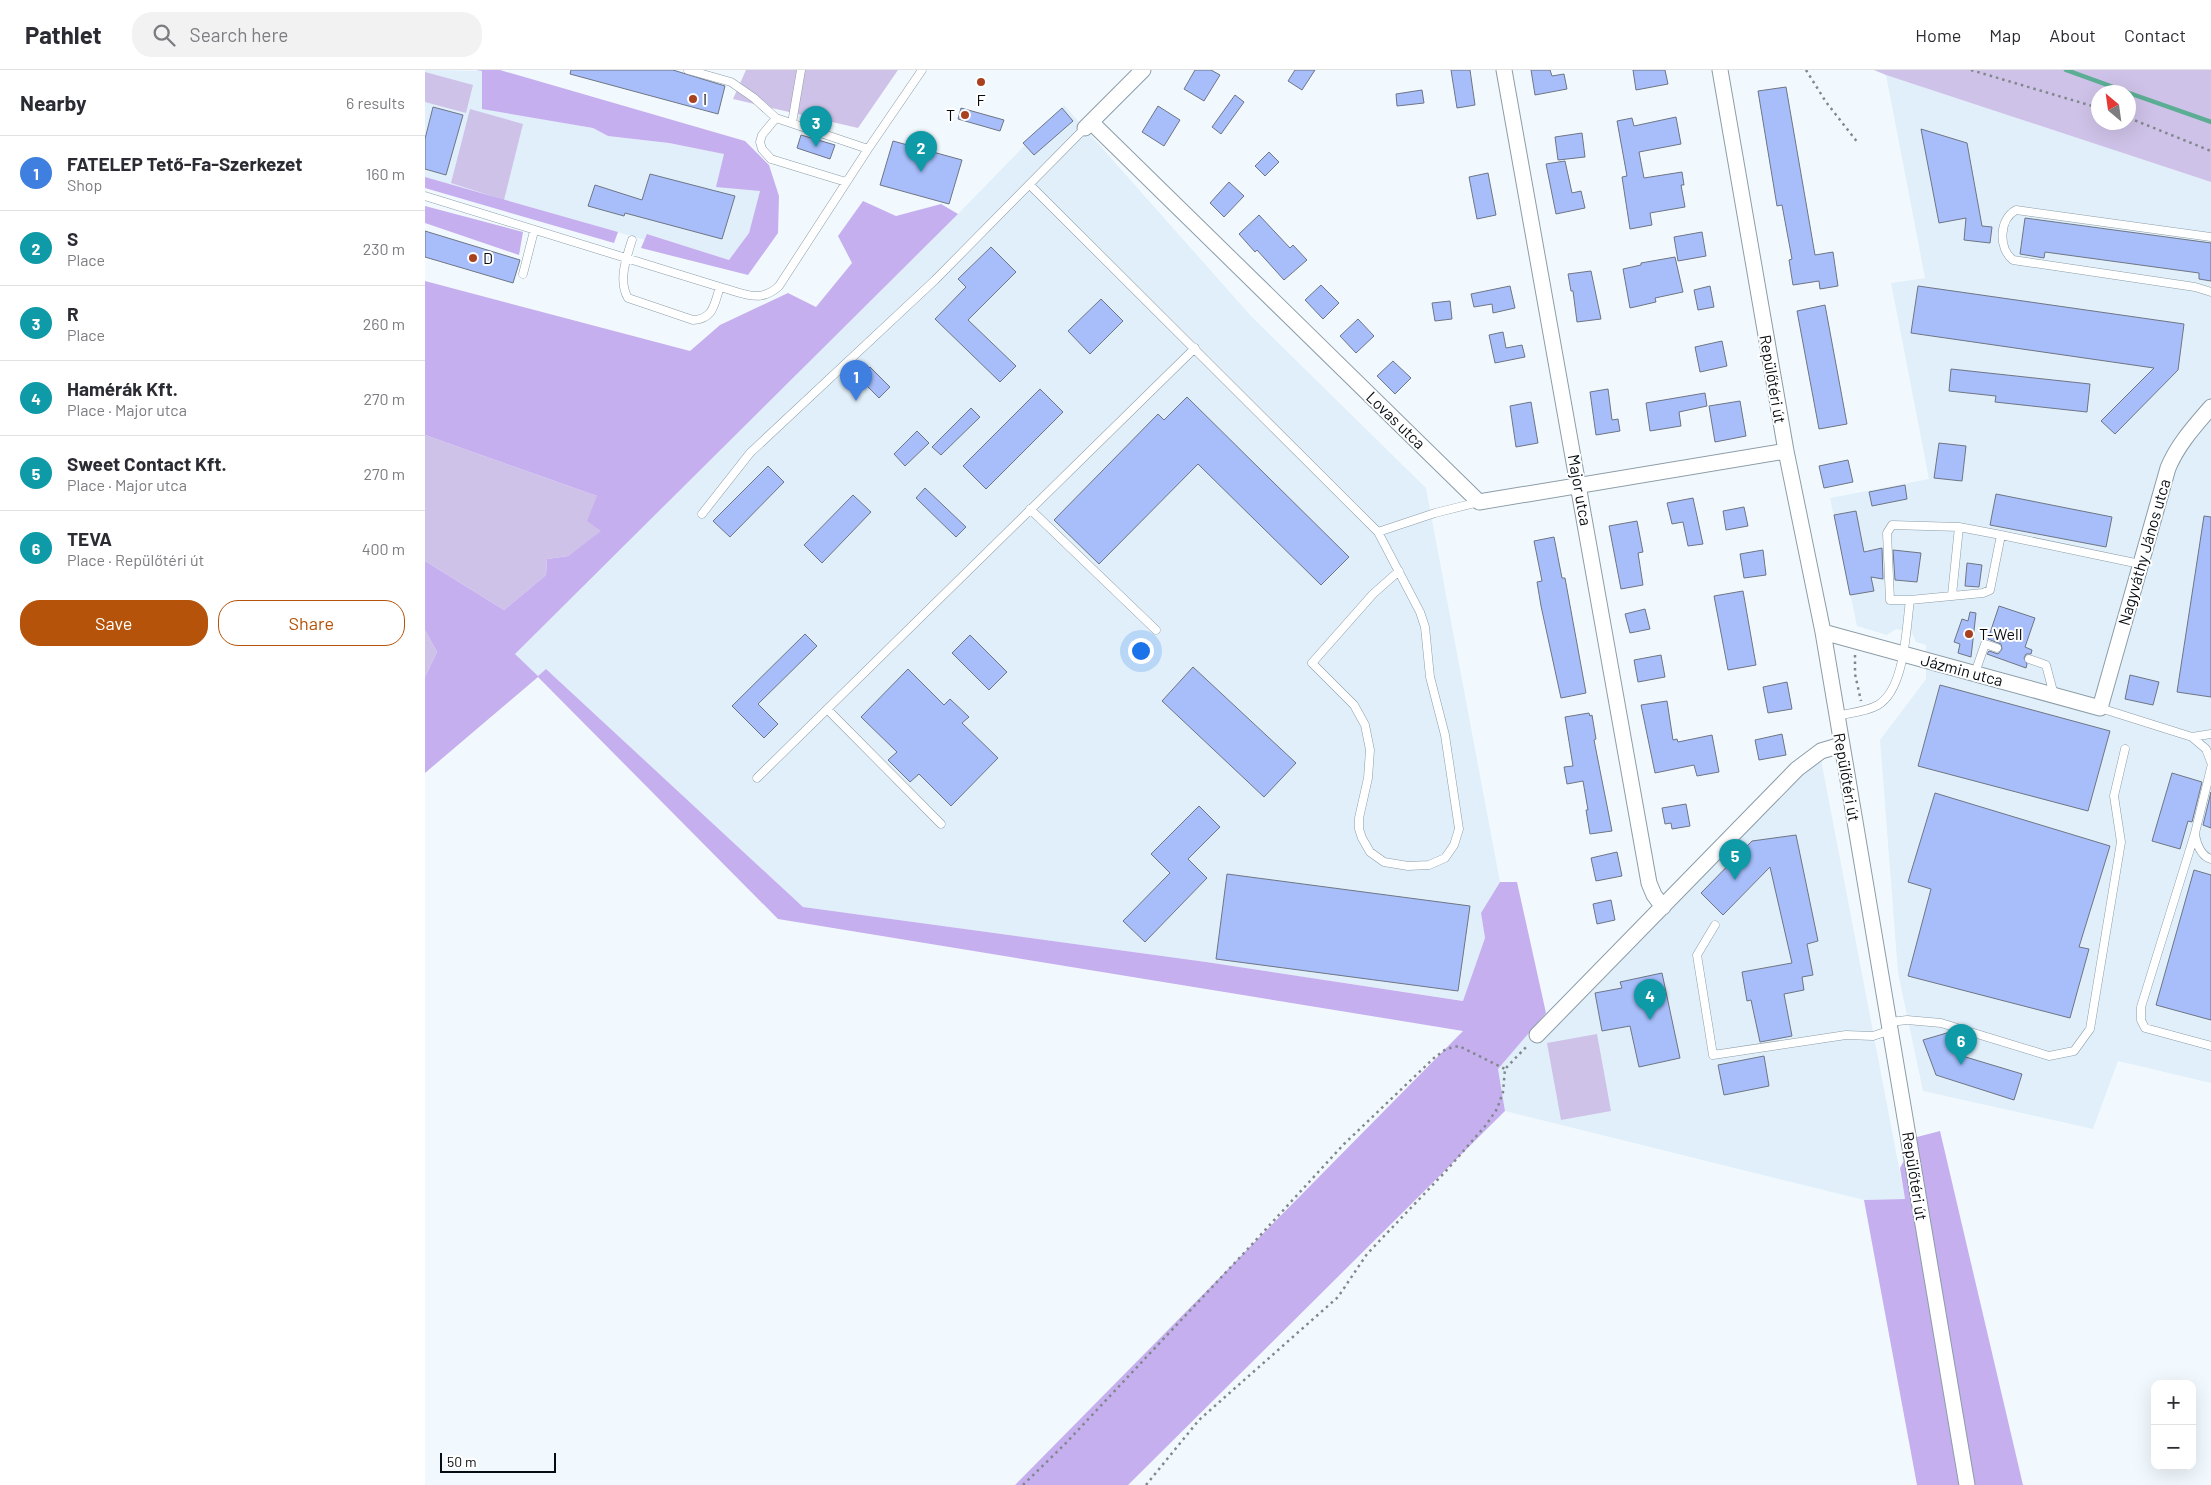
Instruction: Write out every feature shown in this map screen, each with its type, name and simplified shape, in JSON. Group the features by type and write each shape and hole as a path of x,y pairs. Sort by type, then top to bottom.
{"street":[{"path":"1088,125 1143,70"},
{"name":"Major utca","path":"1504,70 1580,486 1649,883 1654,895 1663,906"},
{"name":"Repülőtéri út","path":"1721,70 1785,451 1823,632 1967,1485"},
{"name":"Lovas utca","path":"1088,125 1479,502"},
{"name":"Nagyváthy János utca","path":"2101,708 2167,468 2186,435 2211,407"},
{"path":"1479,502 1785,451"},
{"name":"Jázmin utca","path":"1823,632 2101,708"},
{"path":"1537,1035 1797,769 1821,751 1841,745"}],"lane":[{"path":"688,70 731,82 754,98 776,118 868,149"},
{"path":"792,123 801,70"},
{"path":"425,196 720,287 755,297 764,296 773,292 779,286 846,182 922,70"},
{"path":"776,118 762,135 760,142 766,155 771,159 846,182"},
{"path":"702,514 751,453 935,280 1030,186 1088,125"},
{"path":"1030,186 1378,532 1399,571 1420,612 1425,627 1430,677 1445,735 1459,829 1454,846 1445,858 1429,865 1409,866 1384,862 1370,852 1362,838 1359,818 1368,778 1370,750 1365,725 1353,705 1312,663 1373,594 1399,571"},
{"path":"2211,237 2016,210 2005,219 2002,245 2006,255 2013,260 2211,292"},
{"path":"523,274 534,230"},
{"path":"631,240 623,280 623,290 629,298 693,320 703,320 709,315 720,287"},
{"path":"757,778 1195,348"},
{"path":"1378,532 1435,512 1479,502"},
{"path":"1030,509 1156,630"},
{"path":"2001,535 1990,590 1983,593 1891,600 1889,529 1895,524 1959,527 2001,535 2140,564"},
{"path":"1952,595 1959,527"},
{"path":"1836,716 1876,706 1892,693 1898,677 1910,600"},
{"path":"1975,673 1985,644 1997,648"},
{"path":"2029,659 2046,665 2053,695"},
{"path":"2101,708 2192,737 2206,749 2211,762"},
{"path":"827,709 941,824"},
{"path":"2192,737 2211,734"},
{"path":"1715,926 1697,955 1713,1055 1846,1035 1873,1036 1890,1026 1907,1020 1941,1023 2049,1056 2074,1051 2090,1029 2121,842 2114,796 2125,749"},
{"path":"2211,768 2195,833 2141,1007 2141,1020 2145,1028 2211,1046"},
{"path":"2195,833 2197,845 2205,858 2211,859"}],"path":[{"path":"1806,70 1826,102 1858,144"},
{"path":"1971,70 2091,106"},
{"path":"2136,121 2211,150"},
{"path":"1855,641 1855,674 1862,710"},
{"path":"1146,1485 1199,1420 1338,1297 1367,1254 1441,1177 1486,1125 1497,1109 1503,1092 1505,1069 1537,1035"},
{"path":"1023,1485 1064,1445 1245,1254 1344,1144 1434,1058 1446,1049 1459,1046 1505,1069"}],"shaded area":[{"path":"425,70 482,71 482,108 593,128 608,136 669,143 725,154 760,191 749,233 729,260 648,234 645,240 425,177"},
{"path":"476,70 500,70 745,141 769,165 779,196 778,233 748,275 641,248 647,234 729,260 749,233 760,191 716,187 724,154 669,143 608,136 593,128 482,109 482,71"},
{"path":"746,70 898,70 858,128 733,99"},
{"path":"1874,70 2211,70 2211,182 1886,75"},
{"path":"425,72 473,85 466,113 425,102"},
{"path":"1886,75 2211,182 2211,1083 2118,1061 2093,1129 1923,1091 1898,973 1880,740 1926,679 1926,645 1916,642 1912,633 1896,629 1887,635 1857,626 1830,498 1929,479 1891,283 1925,278"},
{"path":"1064,105 1251,316 1426,488 1500,882 1481,913 1485,938 1464,1001 1206,962 803,907 546,669 538,676 515,654 958,214"},
{"path":"470,109 523,124 504,200 451,183"},
{"path":"425,177 618,232 614,243 425,188"},
{"path":"863,201 896,216 941,204 958,214 515,654 538,676 546,669 803,907 1206,962 1463,1001 1485,938 1481,913 1500,882 1517,882 1546,1013 1498,1069 1505,1111 1128,1485 1015,1485 1463,1031 778,919 538,677 425,773 425,677 437,652 425,630 425,561 504,610 546,575 547,559 568,556 601,531 587,521 597,496 425,435 425,281 690,351 720,325 788,293 816,307 852,263 838,236"},
{"path":"425,206 523,232 519,255 425,223"},
{"path":"425,435 597,496 602,531 568,556 547,559 546,575 504,610 425,561"},
{"path":"425,630 437,652 425,677"},
{"path":"1820,754 1905,1199 1864,1200 1505,1111 1498,1069 1546,1013"},
{"path":"1597,1034 1611,1111 1561,1120 1547,1043"},
{"path":"1940,1131 2023,1485 1917,1485 1864,1200 1905,1199 1900,1168 1917,1137"}],"building":[{"name":"I","path":"571,70 673,70 725,86 718,114 570,74"},
{"path":"1195,70 1211,70 1220,75 1204,101 1184,89"},
{"path":"1295,70 1315,70 1302,90 1288,81"},
{"path":"1451,70 1470,70 1475,105 1457,108"},
{"path":"1531,70 1550,70 1552,76 1564,74 1567,89 1535,95"},
{"path":"1633,70 1665,70 1668,84 1636,90"},
{"path":"1786,87 1815,255 1833,252 1838,286 1820,289 1819,281 1793,285 1789,260 1792,259 1782,205 1777,206 1758,91"},
{"path":"1422,90 1424,103 1397,106 1396,94"},
{"path":"1235,95 1244,102 1221,134 1212,127"},
{"path":"1158,106 1180,120 1164,146 1142,132"},
{"path":"433,107 463,115 446,175 425,169 425,139"},
{"path":"961,108 1004,120 1000,131 958,119"},
{"path":"1062,108 1073,121 1034,155 1023,143"},
{"path":"1676,117 1681,144 1639,152 1644,178 1682,172 1684,185 1681,185 1685,207 1650,213 1652,225 1630,229 1622,177 1627,176 1617,121 1632,118 1634,126"},
{"path":"1921,129 1967,143 1982,226 1992,227 1990,243 1964,240 1966,218 1939,223"},
{"path":"1582,133 1585,157 1558,160 1555,137"},
{"path":"801,135 835,145 830,159 797,148"},
{"path":"893,141 962,160 949,204 880,185"},
{"path":"1269,152 1279,162 1265,176 1255,166"},
{"path":"1565,161 1572,193 1581,191 1585,208 1556,214 1546,164"},
{"path":"1488,173 1496,215 1477,219 1469,177"},
{"path":"650,174 735,196 722,239 625,213 624,216 588,206 595,185 642,200"},
{"path":"1229,182 1244,196 1224,217 1210,203"},
{"path":"1259,215 1290,248 1293,245 1307,260 1284,280 1257,250 1255,252 1239,234"},
{"path":"2025,218 2211,243 2211,281 2199,279 2199,273 2045,252 2044,258 2020,254"},
{"name":"D","path":"425,231 520,260 513,283 425,257"},
{"path":"1702,232 1706,256 1678,261 1674,237"},
{"path":"991,247 1016,272 968,320 1016,366 1000,382 935,319 966,287 958,279"},
{"path":"1675,257 1683,292 1655,298 1656,302 1630,308 1623,269 1641,265 1641,263"},
{"path":"1591,271 1601,319 1577,322 1573,291 1571,291 1568,274"},
{"path":"1321,285 1339,303 1323,319 1305,300"},
{"path":"1510,286 1515,308 1493,313 1492,304 1474,307 1471,294"},
{"path":"1710,286 1714,307 1698,310 1694,290"},
{"path":"1918,286 2184,324 2178,370 2115,434 2101,421 2154,368 1911,333"},
{"path":"1101,299 1123,321 1090,354 1068,331"},
{"path":"1450,301 1452,319 1435,321 1432,303"},
{"path":"1825,305 1847,424 1819,429 1797,311"},
{"path":"1358,319 1374,336 1356,353 1340,336"},
{"path":"1503,332 1506,348 1522,345 1525,357 1495,363 1489,335"},
{"path":"1722,341 1727,366 1700,372 1695,347"},
{"path":"1393,361 1411,378 1395,394 1377,376"},
{"path":"870,367 890,387 879,398 859,378"},
{"path":"1951,369 2090,384 2087,412 1995,402 1996,396 1949,391"},
{"path":"1040,389 1063,412 986,489 963,466"},
{"path":"1608,389 1612,420 1618,419 1620,431 1596,435 1590,392"},
{"path":"1705,393 1707,406 1679,412 1681,426 1650,431 1646,403"},
{"path":"1187,397 1349,557 1321,585 1198,464 1099,564 1054,520 1158,414 1164,420"},
{"path":"1740,401 1746,436 1715,442 1709,406"},
{"path":"1531,402 1538,443 1516,447 1510,406"},
{"path":"971,408 980,417 941,455 932,447"},
{"path":"917,431 929,443 905,466 894,454"},
{"path":"1939,443 1966,446 1962,481 1934,478"},
{"path":"1848,460 1853,482 1824,488 1819,466"},
{"path":"768,466 784,482 730,537 713,521"},
{"path":"1905,485 1907,499 1872,506 1869,492"},
{"path":"925,488 966,527 956,537 916,498"},
{"path":"1996,494 2112,517 2106,547 1990,525"},
{"path":"853,495 871,512 822,563 804,545"},
{"path":"1693,498 1703,544 1688,546 1683,522 1672,524 1667,503"},
{"path":"1744,507 1748,526 1726,530 1723,511"},
{"path":"1856,511 1864,552 1882,548 1883,579 1871,577 1874,591 1850,595 1834,515"},
{"path":"2204,516 2211,517 2211,697 2177,692"},
{"path":"1637,521 1643,552 1638,553 1643,585 1621,589 1609,526"},
{"path":"1554,537 1562,578 1565,578 1586,693 1561,698 1541,606 1537,582 1542,581 1534,541"},
{"path":"1763,550 1766,575 1744,578 1740,554"},
{"path":"1893,550 1921,553 1917,582 1895,580"},
{"path":"1967,563 1982,565 1979,587 1965,586"},
{"path":"1743,591 1756,665 1728,670 1714,596"},
{"path":"1999,606 2035,618 2025,647 2032,650 2031,654 2026,654 2024,658 2027,664 2026,668 1987,654 1989,651 1998,654 2002,649 2001,644 1988,639"},
{"path":"1645,609 1650,629 1630,633 1625,614"},
{"name":"T-Well","path":"1970,612 1976,613 1971,657 1958,653 1960,644 1954,642 1962,619 1968,621"},
{"path":"805,634 817,646 758,704 778,724 764,738 732,706"},
{"path":"970,635 1007,672 989,690 952,653"},
{"path":"1661,655 1665,677 1638,682 1634,660"},
{"path":"1193,667 1296,763 1264,797 1162,701"},
{"path":"908,669 944,705 950,699 969,717 962,723 998,758 951,806 919,774 910,782 888,760 897,752 861,717"},
{"path":"2130,675 2159,682 2153,705 2125,699"},
{"path":"1787,682 1792,709 1768,713 1763,687"},
{"path":"1940,685 2110,731 2088,811 1918,766"},
{"path":"1667,701 1673,740 1677,739 1678,742 1712,735 1719,772 1697,776 1694,765 1655,773 1641,705"},
{"path":"1589,713 1590,716 1592,715 1596,739 1594,740 1612,831 1590,834 1583,781 1567,784 1564,767 1573,766 1565,717"},
{"path":"1782,734 1786,755 1759,760 1755,740"},
{"path":"2172,773 2202,782 2192,822 2188,821 2180,849 2152,841"},
{"path":"2211,792 2211,828 2203,825"},
{"path":"1935,793 2110,846 2079,947 2089,949 2070,1018 1908,976 1931,889 1908,882"},
{"path":"1686,804 1690,826 1672,829 1671,823 1665,824 1662,808"},
{"path":"1199,806 1220,827 1188,859 1207,878 1145,942 1123,921 1170,873 1151,854"},
{"path":"1796,835 1818,941 1807,944 1813,975 1802,977 1804,990 1784,994 1792,1036 1760,1042 1751,1000 1747,1001 1742,972 1792,963 1770,867 1723,915 1701,893 1752,841"},
{"path":"1617,852 1622,876 1596,881 1591,858"},
{"path":"2194,870 2211,875 2211,1020 2156,1005"},
{"path":"1227,874 1470,906 1458,991 1216,959"},
{"path":"1611,900 1615,920 1597,924 1593,904"},
{"path":"1662,973 1680,1058 1639,1067 1630,1026 1602,1031 1595,993 1622,988 1620,982"},
{"path":"1950,1032 1959,1055 2022,1074 2014,1100 1936,1075 1923,1040"},
{"path":"1764,1056 1769,1086 1724,1095 1718,1065"}],"waterway":[{"path":"2066,70 2108,85"},
{"path":"2136,95 2211,122"}],"place":[{"name":"F","path":"981,82"},
{"name":"I","path":"693,99"},
{"name":"T","path":"965,115"},
{"name":"R","path":"816,147"},
{"name":"S","path":"921,172"},
{"name":"D","path":"473,258"},
{"name":"FATELEP Tető-Fa-Szerkezet","path":"856,401"},
{"name":"T-Well","path":"1969,634"},
{"name":"Sweet Contact Kft.","path":"1735,880"},
{"name":"Hamérák Kft.","path":"1650,1020"},
{"name":"TEVA","path":"1961,1065"}]}
